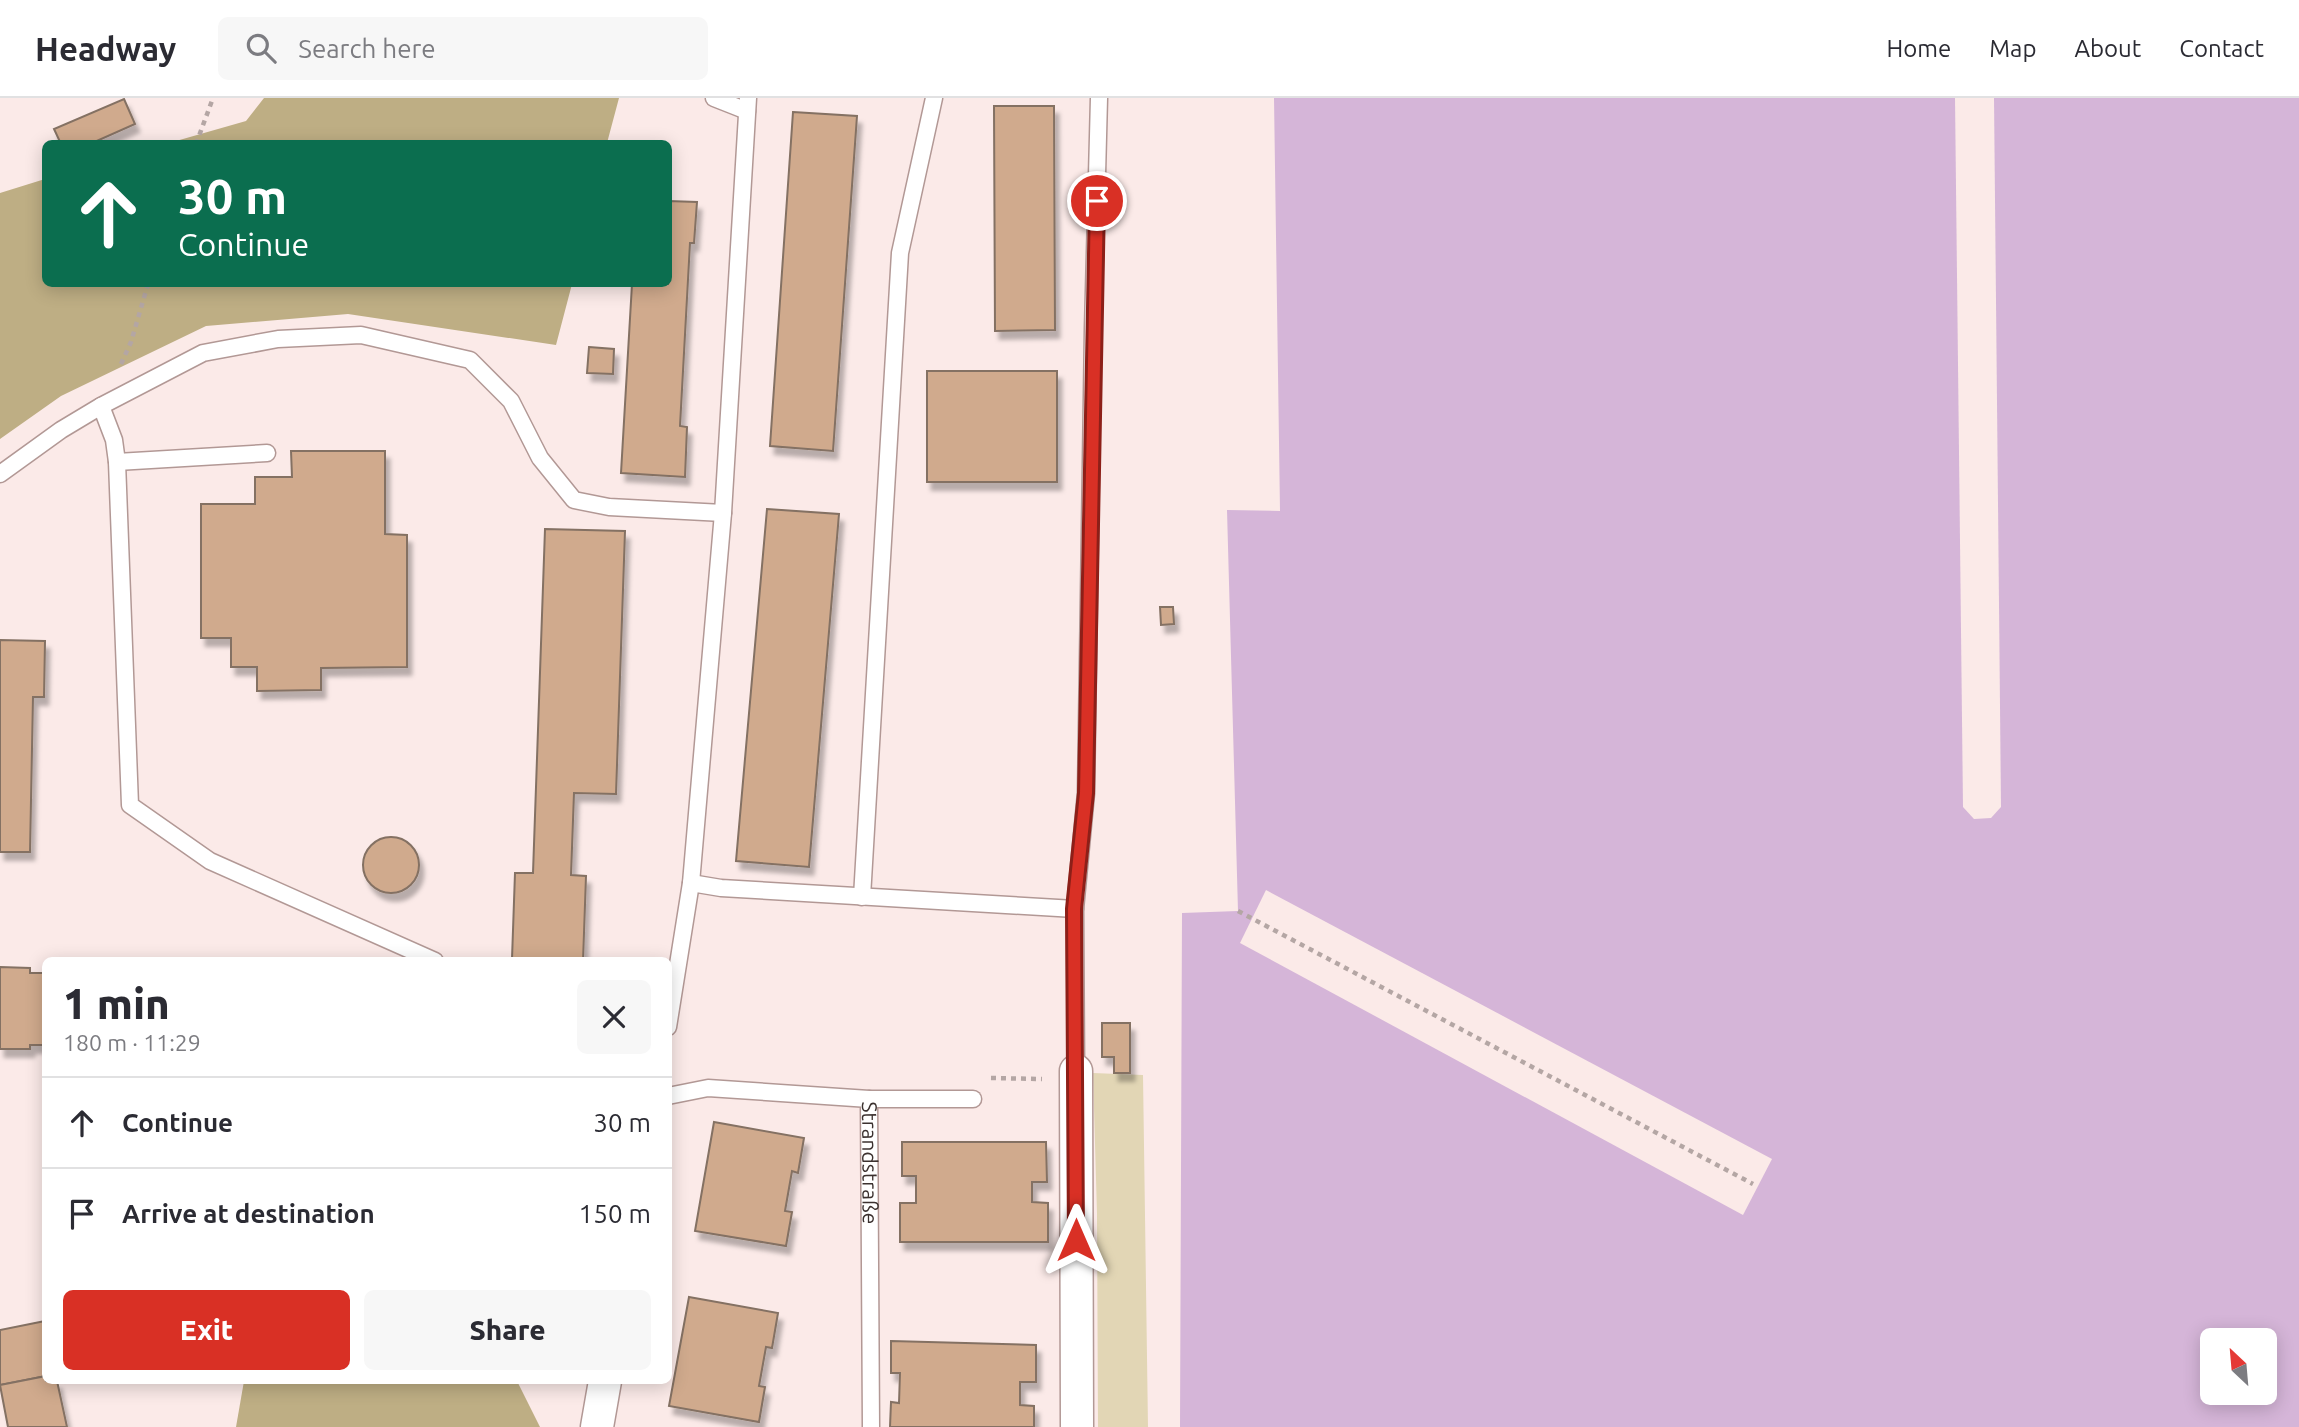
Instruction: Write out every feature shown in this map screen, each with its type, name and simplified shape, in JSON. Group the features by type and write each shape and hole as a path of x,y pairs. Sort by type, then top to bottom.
{"street":[{"path":"1076,1071 1077,1427"},
{"path":"597,1427 604,1384"}],"lane":[{"path":"672,1002 691,883 723,513 748,104 714,98"},
{"path":"862,897 900,253 934,98"},
{"path":"1076,1071 1074,909 1086,793 1100,98"},
{"path":"0,474 61,430 101,406 203,353 278,339 361,335 470,360 511,401 540,458 574,500 609,507 723,513"},
{"path":"101,406 114,440 117,462 130,805 210,861 426,957"},
{"path":"117,462 267,453"},
{"path":"691,883 721,888 1074,909"},
{"name":"Strandstraße","path":"672,1095 708,1088 869,1099 871,1427"},
{"path":"869,1099 973,1099"}],"path":[{"path":"197,140 212,98"},
{"path":"101,406 131,342 147,287"},
{"path":"1238,911 1753,1184"}],"shaded area":[{"path":"264,98 619,98 608,140 180,140 246,121"},
{"path":"1274,98 2299,98 2299,1427 1180,1427 1182,913 1238,911 1227,510 1280,511"},
{"path":"42,180 42,287 571,287 556,345 348,314 206,326 61,396 0,439 0,193"},
{"path":"1093,1073 1143,1075 1148,1427 1098,1427"},
{"path":"243,1384 518,1384 540,1427 236,1427"}],"pier":[{"path":"1955,98 1994,98 2001,807 1991,818 1974,819 1963,807"},
{"path":"1266,890 1772,1159 1743,1215 1240,943"}],"building":[{"path":"124,99 135,124 99,140 59,140 54,129"},
{"path":"994,106 1054,106 1055,330 995,331"},
{"path":"793,112 857,116 833,451 770,446"},
{"path":"672,201 697,202 694,243 690,243 680,426 687,427 685,477 621,473 632,287 672,287"},
{"path":"589,347 614,349 613,374 587,373"},
{"path":"927,371 1057,371 1057,482 927,482"},
{"path":"291,451 385,451 385,534 407,535 407,667 321,668 321,690 257,691 257,667 231,667 231,638 201,638 201,504 255,504 255,477 292,477"},
{"path":"767,509 839,514 809,867 736,861"},
{"path":"545,529 625,531 616,794 574,793 571,875 586,876 583,957 512,957 515,873 533,873"},
{"path":"1160,607 1173,607 1174,624 1161,625"},
{"path":"0,640 45,641 44,697 33,697 30,852 0,852"},
{"path":"391,837 402,839 411,845 417,854 417,876 411,885 402,891 391,893 380,891 371,885 365,876 363,865 365,854 371,845 380,839"},
{"path":"0,967 30,968 30,973 42,973 42,1045 30,1045 30,1049 0,1049"},
{"path":"1102,1023 1130,1023 1130,1073 1114,1073 1114,1057 1102,1057"},
{"path":"714,1122 804,1138 798,1173 792,1171 785,1211 792,1212 786,1246 695,1231"},
{"path":"902,1142 1046,1142 1047,1182 1032,1182 1032,1202 1048,1203 1048,1242 900,1242 900,1203 916,1203 916,1176 902,1176"},
{"path":"689,1297 778,1313 772,1348 766,1347 759,1386 765,1387 759,1422 669,1406"},
{"path":"42,1322 42,1377 0,1385 0,1330"},
{"path":"891,1341 1036,1345 1036,1382 1020,1382 1020,1405 1034,1406 1034,1427 890,1427 891,1402 899,1403 900,1373 891,1373"},
{"path":"42,1377 42,1384 58,1384 67,1427 8,1427 0,1385"}],"route":[{"path":"1076,1240 1074,909 1086,793 1097,201"}]}
